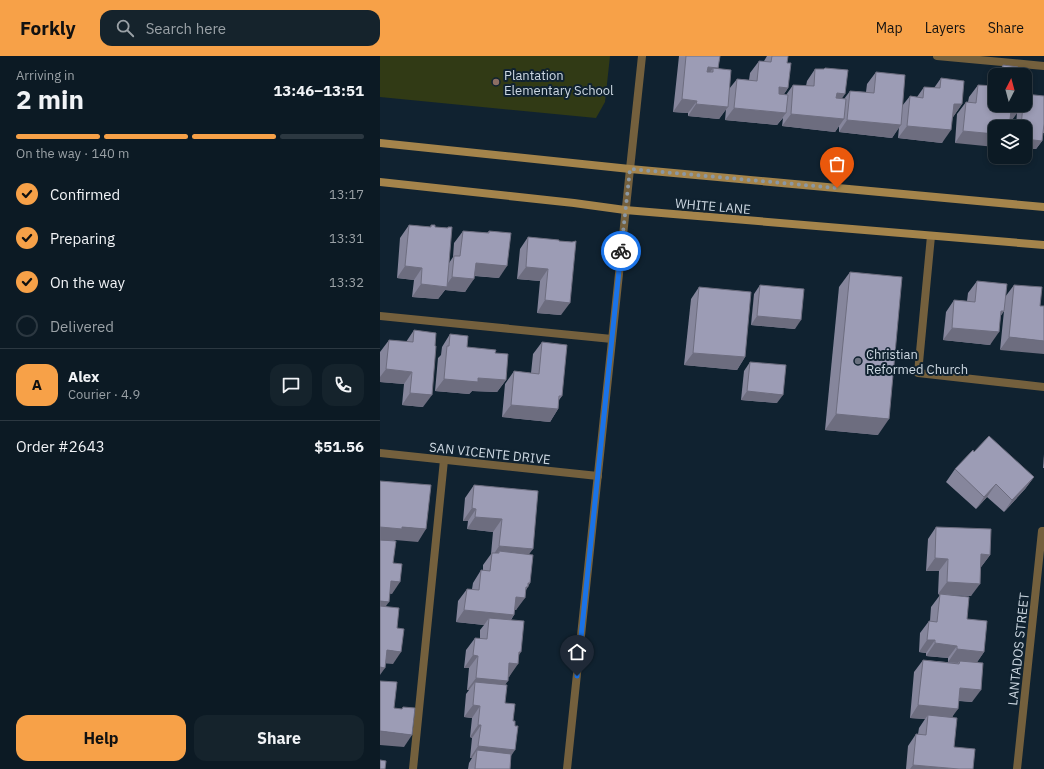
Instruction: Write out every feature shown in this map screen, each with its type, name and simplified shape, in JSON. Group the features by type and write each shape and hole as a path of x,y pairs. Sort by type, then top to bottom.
{"main road":[{"path":"380,143 630,169 1044,206"},
{"name":"WHITE LANE","path":"380,182 625,210 1044,245"}],"street":[{"path":"567,769 642,56"},
{"path":"937,56 1044,66"},
{"path":"931,236 918,373 1044,387"},
{"path":"380,316 612,339"},
{"name":"SAN VICENTE DRIVE","path":"380,453 598,476"},
{"path":"413,769 444,460"},
{"name":"LANTADOS STREET","path":"1017,769 1043,531"}],"green space":[{"name":"Plantation Elementary School","path":"380,56 610,56 605,102 596,118 380,97"}],"building":[{"path":"686,56 720,56 718,68 708,67 707,72 713,72 713,68 731,70 728,107 696,104 697,101 682,99"},
{"path":"772,56 788,56 787,63 791,63 788,88 779,87 779,94 788,95 786,113 734,108 737,79 757,81 759,61 771,62"},
{"path":"1003,65 1018,67 1018,68 1003,68"},
{"path":"825,68 848,70 845,94 837,93 836,98 846,99 844,119 791,114 793,85 814,86 815,69"},
{"path":"876,72 905,75 901,125 847,120 850,91 874,93"},
{"path":"941,78 964,81 962,104 954,104 951,130 907,126 910,96 923,98 924,87 940,88"},
{"path":"978,85 988,86 988,112 1011,112 1010,120 988,120 988,133 963,131 966,102 976,103"},
{"path":"1032,95 1044,96 1044,124 1042,141 1032,140 1032,120 1022,120 1022,112 1032,112"},
{"path":"409,225 431,227 431,225 435,225 435,227 452,227 447,287 421,284 422,268 405,266"},
{"path":"463,231 511,233 507,266 476,263 474,279 452,277 454,256 460,256"},
{"path":"528,237 559,241 576,241 570,303 545,300 548,269 526,267"},
{"name":"Christian Reformed Church","path":"850,272 902,277 889,419 836,414"},
{"path":"977,281 1007,284 1004,311 1001,311 999,332 952,328 954,300 975,302"},
{"path":"760,285 804,289 801,320 757,316"},
{"path":"1014,285 1042,287 1040,306 1044,306 1044,341 1009,337"},
{"path":"699,287 751,292 745,357 693,353"},
{"path":"414,330 436,333 432,395 410,393 412,372 386,369 389,340 413,342"},
{"path":"450,334 468,336 467,347 496,350 495,353 508,354 506,380 478,378 478,382 444,379 447,346 449,346"},
{"path":"542,342 567,345 562,396 559,396 558,409 511,405 514,371 539,374"},
{"path":"750,362 786,365 783,395 747,391"},
{"path":"989,436 1034,477 1012,500 996,484 984,497 955,469"},
{"path":"380,481 431,485 426,529 380,527"},
{"path":"474,485 538,491 533,549 499,546 502,519 475,517 476,509 472,508"},
{"path":"936,527 991,529 990,555 981,554 980,584 947,582 948,559 935,558"},
{"path":"380,540 396,541 393,563 402,564 400,582 391,581 389,602 380,601"},
{"path":"499,551 533,555 530,583 528,583 528,587 526,587 525,598 516,597 514,615 464,610 467,589 479,590 481,570 490,571 492,553 499,553"},
{"path":"940,594 969,597 967,619 987,621 984,652 957,649 957,646 935,643 935,640 927,640 929,621 937,622"},
{"path":"380,606 399,608 397,628 404,629 401,652 387,650 385,668 380,667"},
{"path":"489,618 524,621 521,652 519,652 518,664 509,663 508,681 476,678 478,656 473,655 475,638 487,639"},
{"path":"923,660 959,664 960,661 983,663 981,690 960,688 958,709 918,705"},
{"path":"380,681 397,682 394,708 415,708 412,735 380,731"},
{"path":"475,682 507,685 505,703 515,704 513,721 515,721 515,726 518,726 515,750 478,746 481,725 478,725 480,706 473,705"},
{"path":"928,715 957,718 954,747 975,749 973,769 913,765 916,734 926,735"},
{"path":"477,750 511,754 510,769 475,769"},
{"path":"380,760 386,761 385,769 380,769"}],"way so far":[{"path":"621,251 630,169 837,188"}],"place":[{"name":"Plantation Elementary School","path":"496,82"},
{"name":"Christian Reformed Church","path":"858,361"}],"route":[{"path":"577,676 621,251"}]}
